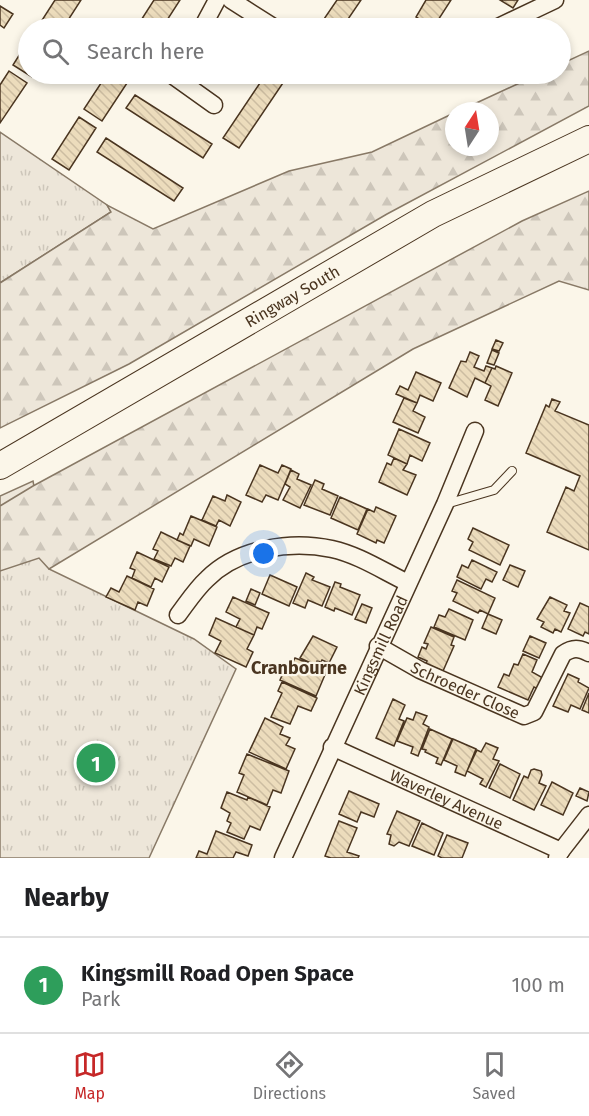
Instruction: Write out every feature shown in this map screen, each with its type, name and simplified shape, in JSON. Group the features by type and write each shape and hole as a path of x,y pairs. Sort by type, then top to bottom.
{"main road":[{"name":"Ringway South","path":"0,466 433,214 589,138"}],"street":[{"path":"207,18 217,0"},
{"path":"517,18 555,0"},
{"path":"237,2 260,18"},
{"path":"185,84 214,105"},
{"name":"Kingsmill Road","path":"283,858 378,646 445,504 476,431"},
{"path":"178,615 207,578 241,555 292,545 333,549 364,560 408,583"},
{"name":"Schroeder Close","path":"378,646 420,670 524,716 534,712 563,654 569,649 578,648 589,653"},
{"name":"Waverley Avenue","path":"332,747 559,854 589,815"}],"lane":[{"path":"445,504 494,490 512,471"}],"green space":[{"path":"589,51 589,106 499,154 499,102 478,102 517,84 571,84 571,59"},
{"path":"445,117 445,156 495,156 387,214 129,364 0,428 0,283 111,212 107,205 153,229 289,171 372,152"},
{"path":"0,132 107,205 111,212 0,283"},
{"path":"589,191 589,290 559,281 413,349 49,569 39,558 0,571 0,506 522,221"},
{"path":"33,481 49,569 194,639 236,669 149,858 0,858 0,496"}],"building":[{"path":"55,0 81,0 69,18 43,18"},
{"path":"154,0 180,0 168,18 142,18"},
{"path":"337,0 361,0 349,18 325,18"},
{"path":"426,0 451,0 439,18 416,17"},
{"path":"500,0 518,0 513,8"},
{"path":"0,6 13,14 4,28 0,25"},
{"path":"18,57 18,68 13,65"},
{"path":"9,71 18,77 18,84 26,84 0,123 0,85"},
{"path":"100,84 126,84 102,121 84,109"},
{"path":"259,84 282,84 239,148 223,138"},
{"path":"135,95 212,144 203,158 126,108"},
{"path":"79,117 96,128 69,170 52,159"},
{"path":"106,138 183,188 174,201 97,152"},
{"path":"496,340 503,343 499,351 492,349"},
{"path":"492,350 499,353 494,365 487,363"},
{"path":"470,352 479,356 474,367 484,371 486,366 492,368 485,383 475,378 467,397 449,388 461,361 466,362"},
{"path":"496,366 512,373 498,406 485,400 491,386 485,383 492,368 495,369"},
{"path":"416,372 441,383 433,401 420,395 417,403 396,394 400,386 408,390"},
{"path":"404,398 417,403 413,411 425,417 418,433 393,422"},
{"path":"552,399 560,402 555,411 589,425 589,550 547,532 566,487 574,491 580,476 526,453 546,405 549,407"},
{"path":"399,429 430,443 422,461 410,455 407,464 388,455"},
{"path":"394,458 407,464 403,470 416,475 407,495 379,482 387,463 391,465"},
{"path":"260,465 278,473 282,465 291,469 278,500 266,495 262,502 246,495"},
{"path":"291,470 299,474 297,479 311,485 300,508 283,500 290,487 285,484"},
{"path":"315,480 324,484 322,489 338,496 330,515 304,505"},
{"path":"227,495 241,502 230,526 219,520 216,526 202,520 213,496 225,501"},
{"path":"340,497 367,509 358,530 331,518"},
{"path":"376,507 396,516 384,543 377,540 376,543 357,534 368,509 374,512"},
{"path":"191,516 217,527 209,546 194,539 191,546 177,540 180,533 183,535"},
{"path":"473,528 509,545 500,565 469,550 473,542 468,539"},
{"path":"161,532 190,546 183,562 175,558 171,566 154,559 158,551 153,549"},
{"path":"137,552 169,567 162,582 155,578 151,587 132,578 135,570 130,568"},
{"path":"472,560 497,572 492,582 486,579 481,589 457,577 462,565 468,568"},
{"path":"510,565 525,571 518,587 503,580"},
{"path":"306,573 314,577 312,580 330,587 322,606 308,600 305,608 293,603"},
{"path":"270,575 297,587 289,606 262,594"},
{"path":"127,576 154,589 147,606 138,602 135,610 106,597 111,588 119,592"},
{"path":"457,580 495,598 488,614 480,610 478,613 453,601 457,593 452,591"},
{"path":"335,582 341,584 340,587 360,595 352,615 335,608 334,611 325,607"},
{"path":"251,589 260,593 255,605 246,601"},
{"path":"233,597 269,613 262,629 257,627 254,635 236,627 240,619 226,612"},
{"path":"550,597 567,605 564,611 570,613 561,632 555,629 553,633 541,627 544,622 537,619"},
{"path":"580,603 589,607 589,634 585,632 583,636 568,629"},
{"path":"362,604 372,608 366,623 355,619"},
{"path":"449,609 473,620 465,640 434,627 439,615 445,617"},
{"path":"488,614 502,620 496,634 482,628"},
{"path":"216,618 254,635 247,649 253,652 246,667 215,653 221,641 209,635"},
{"path":"431,627 454,637 451,645 454,646 443,671 426,664 427,661 418,657 422,647 426,649 428,644 424,643"},
{"path":"313,636 337,647 329,663 322,660 317,661 315,665 300,658"},
{"path":"530,636 546,643 539,658 523,651"},
{"path":"523,654 537,660 532,672 543,678 538,689 534,687 528,700 498,687 504,674 509,676 514,664 518,665"},
{"path":"295,658 327,670 316,696 280,680 283,673 287,675 289,671 295,673 297,667 292,665"},
{"path":"568,674 579,679 578,682 589,688 580,709 571,705 568,712 553,706"},
{"path":"282,682 317,698 311,711 298,706 290,724 271,717 282,693 278,691"},
{"path":"589,693 589,713 582,710"},
{"path":"393,699 405,705 399,719 404,721 394,746 376,738"},
{"path":"416,712 427,716 423,724 429,727 418,756 411,753 413,747 397,741 407,718 413,720"},
{"path":"265,718 283,727 280,734 290,738 286,745 295,749 286,769 249,752"},
{"path":"430,729 452,739 441,765 436,763 438,758 422,749"},
{"path":"453,739 476,749 465,776 455,772 457,766 444,760"},
{"path":"486,743 498,748 493,759 499,761 486,787 480,784 483,779 467,771 477,750 481,752"},
{"path":"247,754 289,771 281,793 273,790 267,805 237,792 244,775 239,773"},
{"path":"500,764 520,774 510,798 489,788"},
{"path":"531,770 541,771 539,783 546,786 534,810 513,800 524,776 528,778"},
{"path":"552,782 573,793 563,815 541,805"},
{"path":"580,788 589,792 587,801 576,796"},
{"path":"349,791 379,804 374,817 361,812 357,822 339,814"},
{"path":"227,792 247,800 248,797 270,807 260,830 250,826 244,839 227,832 231,823 227,821 230,813 221,808"},
{"path":"397,811 420,821 409,846 399,842 394,846 389,844 391,835 387,834"},
{"path":"339,821 357,828 347,852 359,856 358,858 325,856"},
{"path":"422,823 443,833 434,855 412,846"},
{"path":"216,831 252,845 248,856 236,852 233,858 196,858 199,851 207,854"},
{"path":"447,835 468,843 462,858 438,856"}],"place":[{"name":"Kingsmill Road Open Space","path":"96,763"}],"district":[{"name":"Cranbourne","path":"299,668"}]}
